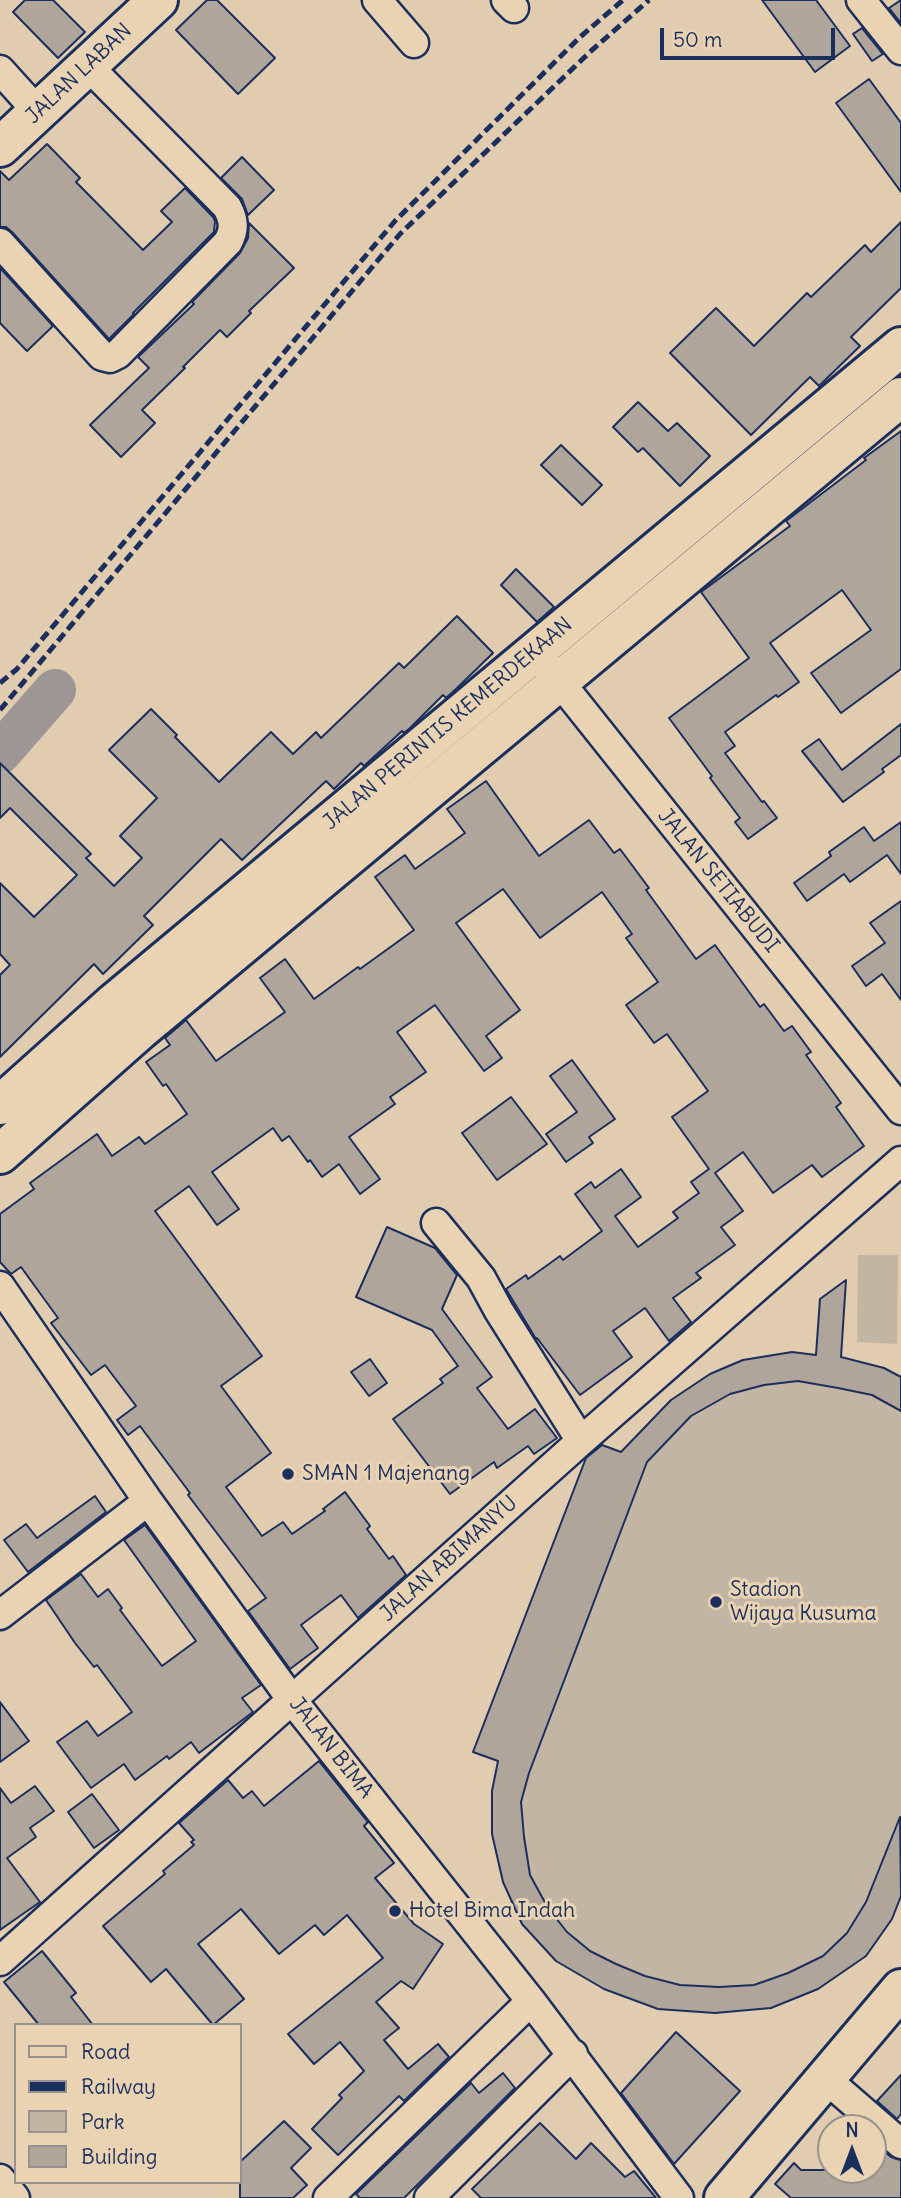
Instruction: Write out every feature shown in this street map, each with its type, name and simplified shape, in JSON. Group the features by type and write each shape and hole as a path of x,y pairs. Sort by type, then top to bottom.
{"main road":[{"name":"JALAN LABAN","path":"0,147 159,0"},
{"name":"JALAN PERINTIS KEMERDEKAAN","path":"0,1154 901,347"},
{"name":"JALAN PERINTIS KEMERDEKAAN","path":"0,1105 115,1002 547,666 901,397"},
{"path":"724,2198 899,1997"}],"street":[{"path":"377,0 414,43"},
{"path":"861,0 901,50"},
{"path":"0,243 102,356 110,358 118,354 201,270 228,242 233,233 232,216 227,207 88,66"},
{"path":"0,70 38,112"},
{"name":"JALAN SETIABUDI","path":"547,666 901,1110"},
{"name":"JALAN ABIMANYU","path":"0,1961 581,1441 901,1161"},
{"path":"436,1223 481,1278 581,1441"},
{"name":"JALAN BIMA","path":"0,1286 148,1501 292,1700 573,2054 679,2198"},
{"path":"0,1615 148,1501"},
{"path":"328,2198 531,2001"},
{"path":"429,2198 573,2054"},
{"path":"826,2079 901,2144"},
{"path":"0,2179 15,2198"}],"green space":[{"path":"858,1255 898,1255 897,1344 857,1342"},
{"name":"Stadion Wijaya Kusuma","path":"792,1352 862,1363 901,1377 901,1896 892,1919 866,1956 818,1989 771,2008 715,2013 658,2009 604,1989 503,1882 492,1834 492,1791 498,1761 474,1752 593,1442 621,1452 661,1410 709,1374 744,1359"}],"building":[{"path":"25,0 53,0 85,32 58,58 13,12"},
{"path":"207,0 217,0 275,58 238,94 176,30"},
{"path":"762,0 816,0 850,46 815,72"},
{"path":"901,0 901,23 889,8"},
{"path":"862,28 883,54 872,61 853,34"},
{"path":"869,79 901,123 901,192 836,103"},
{"path":"47,144 80,178 76,182 143,250 172,222 161,211 185,188 215,221 214,232 109,339 12,232 6,227 0,227 0,171 9,180"},
{"path":"242,157 274,190 248,215 242,199 221,178"},
{"path":"901,222 901,288 851,337 860,346 819,386 810,377 751,435 670,353 716,308 754,346 807,293 811,297 865,245 871,252"},
{"path":"249,223 294,268 249,311 251,313 227,337 220,330 142,410 155,423 121,457 90,425 149,368 138,357 194,304 192,302 240,253 248,238"},
{"path":"0,268 53,326 27,351 0,323"},
{"path":"638,402 668,431 677,423 710,456 680,486 643,448 638,452 613,427"},
{"path":"901,431 901,669 841,713 811,673 871,630 842,590 770,643 799,682 778,697 776,695 725,732 735,746 725,753 777,818 748,839 735,822 740,818 669,718 749,658 701,592 790,526 786,521"},
{"path":"561,445 602,485 582,505 541,465"},
{"path":"516,569 554,607 537,622 501,585"},
{"path":"457,616 493,653 456,689 446,698 443,695 410,728 404,733 402,731 364,766 361,763 334,789 326,781 242,860 221,839 144,916 153,925 103,974 94,964 0,1057 0,975 10,965 0,954 0,883 34,917 77,875 10,808 0,818 0,763 91,854 86,858 114,886 142,858 120,836 157,798 109,750 151,709 219,782 271,732 293,754 316,732 321,738 399,663 404,668"},
{"path":"901,724 901,755 882,769 884,772 843,802 802,751 819,739 842,770"},
{"path":"486,781 539,856 589,820 614,853 620,849 696,959 715,945 760,1007 764,1004 784,1031 792,1026 811,1052 806,1055 841,1103 836,1107 864,1146 822,1177 812,1165 773,1193 743,1152 715,1173 743,1211 721,1227 735,1245 696,1273 701,1278 673,1298 691,1322 669,1341 645,1308 613,1331 632,1357 580,1395 536,1339 506,1289 526,1275 528,1279 560,1256 563,1260 602,1231 575,1194 591,1182 595,1188 621,1169 641,1197 615,1216 638,1247 678,1218 673,1212 699,1193 691,1182 709,1169 672,1117 708,1091 667,1034 654,1043 626,1005 658,982 626,938 632,934 602,892 540,938 503,889 456,923 520,1010 486,1036 502,1058 484,1071 435,1005 397,1032 426,1072 390,1097 395,1104 349,1137 380,1179 360,1194 339,1164 322,1177 289,1136 282,1141 273,1128 212,1172 239,1209 217,1225 189,1186 155,1211 262,1356 221,1386 271,1453 226,1487 262,1536 283,1522 292,1534 325,1511 323,1509 345,1492 370,1526 367,1529 389,1559 393,1556 406,1575 358,1618 341,1595 301,1625 318,1648 290,1669 248,1611 266,1598 140,1426 128,1435 117,1420 136,1406 105,1365 91,1375 51,1323 58,1318 21,1267 11,1274 0,1262 0,1214 34,1189 30,1183 97,1134 112,1156 139,1137 145,1144 187,1114 146,1062 170,1045 165,1038 186,1020 216,1061 285,1012 260,978 285,959 314,999 414,930 375,877 405,855 415,869 465,833 447,809"},
{"path":"901,822 901,874 887,855 850,882 844,874 807,901 794,883 831,856 829,852 864,827 874,841"},
{"path":"901,901 901,1000 882,974 866,986 852,966 885,943 870,923"},
{"path":"572,1060 615,1119 589,1137 593,1143 566,1162 546,1134 577,1112 550,1076"},
{"path":"511,1097 547,1144 497,1180 462,1133"},
{"path":"387,1227 435,1248 457,1275 442,1309 492,1377 477,1388 508,1429 535,1409 557,1438 534,1454 528,1446 497,1468 494,1462 450,1494 393,1419 443,1383 440,1379 458,1366 432,1330 356,1297"},
{"path":"846,1280 841,1357 884,1368 901,1377 901,1411 872,1395 838,1388 798,1381 764,1385 730,1394 691,1416 647,1462 529,1773 521,1802 524,1837 530,1875 548,1908 567,1932 590,1951 616,1964 645,1976 680,1985 754,1985 788,1973 823,1956 847,1933 866,1902 900,1817 901,1896 892,1919 866,1956 818,1989 771,2008 715,2013 658,2009 604,1989 556,1961 522,1924 503,1882 492,1834 492,1791 498,1761 473,1752 586,1458 602,1445 621,1452 671,1400 710,1374 743,1360 792,1352 816,1355 820,1299"},
{"path":"370,1359 387,1383 369,1396 351,1372"},
{"path":"95,1496 106,1512 28,1572 4,1540 26,1524 37,1538"},
{"path":"145,1525 261,1685 242,1698 253,1712 199,1753 191,1742 135,1780 124,1764 91,1788 57,1742 87,1721 98,1736 132,1712 97,1665 94,1667 75,1643 46,1600 81,1574 98,1597 108,1589 122,1608 120,1610 162,1666 196,1641 124,1540"},
{"path":"0,1702 29,1741 0,1762"},
{"path":"319,1761 368,1822 364,1826 394,1863 375,1878 414,1924 443,1944 413,1989 401,1981 376,2002 399,2028 384,2040 408,2069 438,2044 449,2057 404,2101 399,2096 338,2155 312,2129 342,2098 339,2095 364,2071 340,2042 314,2064 288,2034 383,1958 347,1915 324,1935 315,1925 279,1954 241,1909 198,1944 244,1999 215,2023 211,2023 166,1969 151,1982 103,1926 165,1874 163,1871 194,1845 191,1842 194,1840 179,1823 228,1780 243,1798 252,1791 264,1806"},
{"path":"35,1786 54,1811 30,1828 36,1837 7,1858 40,1902 0,1930 0,1788 11,1803"},
{"path":"92,1794 119,1830 94,1848 68,1812"},
{"path":"42,1951 76,1993 71,1997 91,2023 37,2023 4,1982"},
{"path":"676,2032 740,2091 674,2164 621,2093"},
{"path":"503,2073 515,2088 404,2198 360,2198 356,2194 471,2083 479,2093"},
{"path":"901,2075 901,2114 897,2119 877,2101"},
{"path":"284,2121 311,2148 291,2168 307,2185 293,2198 240,2198 242,2160"},
{"path":"540,2123 576,2159 591,2143 625,2177 634,2171 656,2198 481,2198 472,2189"},
{"path":"887,2154 901,2160 901,2198 791,2198 775,2184 794,2163 801,2170 817,2170 817,2184 887,2184"}],"waterway":[{"path":"0,753 55,690"}],"railway":[{"path":"0,683 17,669 395,221 579,38 623,0"},
{"path":"0,710 400,234 591,51 649,0"}],"place":[{"name":"SMAN 1 Majenang","path":"288,1474"},
{"name":"Stadion Wijaya Kusuma","path":"716,1602"},
{"name":"Hotel Bima Indah","path":"395,1911"}]}
